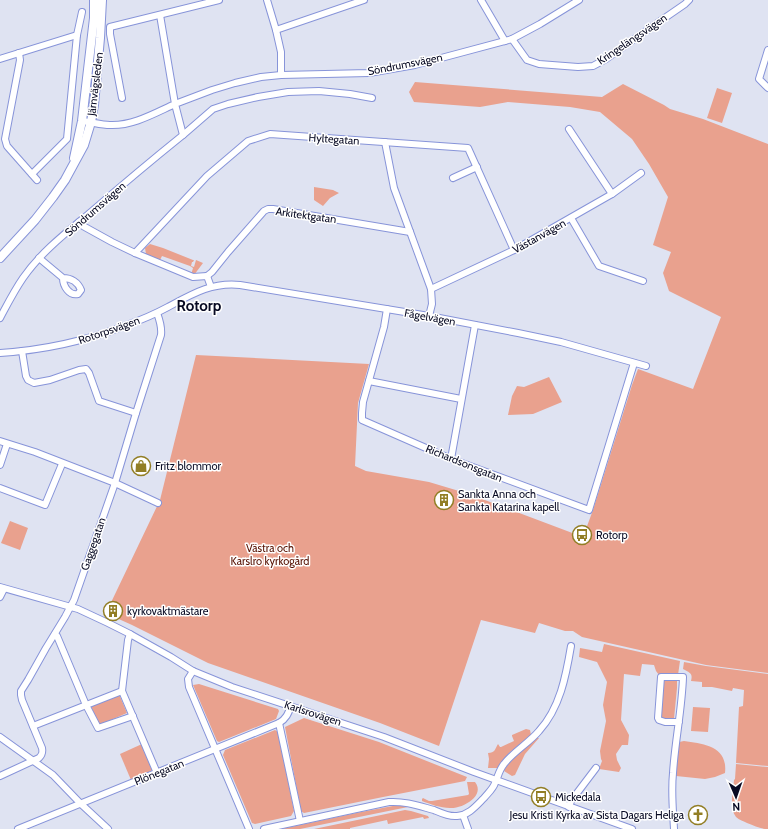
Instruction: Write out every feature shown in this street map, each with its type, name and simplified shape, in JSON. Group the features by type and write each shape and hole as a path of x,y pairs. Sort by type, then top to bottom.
{"main road":[{"name":"Järnvägsleden","path":"0,258 35,220 53,197 65,180 84,145 94,18 94,0"},
{"name":"Järnvägsleden","path":"86,122 94,105 98,71 102,0"}],"street":[{"path":"122,98 110,27 219,0"},
{"path":"267,0 281,52 281,75"},
{"path":"276,30 364,0"},
{"path":"481,0 505,41"},
{"name":"Söndrumsvägen","path":"86,122 110,125 125,124 136,121 212,90 235,83 261,78 281,75 369,73 415,64 505,41 540,24 579,0"},
{"name":"Kringelängsvägen","path":"512,38 527,60 539,64 578,68 593,66 606,59 689,0"},
{"path":"32,174 67,139 77,35 82,12"},
{"path":"160,15 175,104 183,135"},
{"path":"0,59 77,35"},
{"path":"768,50 759,78 768,88"},
{"path":"19,53 20,60 5,139 7,146 37,180"},
{"name":"Söndrumsvägen","path":"0,318 15,290 39,258 79,222 213,109 258,97 288,92 319,91 372,98"},
{"path":"569,130 612,194"},
{"name":"Hyltegatan","path":"135,253 207,176 248,141 270,134 468,148 514,250"},
{"path":"385,142 394,188 431,289 432,304 429,316"},
{"path":"453,178 477,167"},
{"name":"Västanvägen","path":"431,289 514,250 612,194 641,173"},
{"name":"Arkitektgatan","path":"207,276 264,211 268,210 273,209 319,216 410,232"},
{"path":"570,218 598,266 643,281"},
{"path":"79,222 83,226 112,242 193,278 207,276 211,287"},
{"path":"39,258 63,278"},
{"name":"Fågelvägen","path":"211,287 220,285 240,285 429,316 561,342 646,366"},
{"name":"Rotorpsvägen","path":"0,353 47,348 98,336 127,326 157,313 195,293 211,287"},
{"path":"387,310 384,327 369,382 461,400"},
{"name":"Gaggegatan","path":"33,760 39,758 43,752 22,700 21,691 71,607 115,483 160,335 161,324 157,313"},
{"path":"451,459 474,325"},
{"path":"22,351 28,380 34,383 50,380 86,369 89,373 99,401 136,413"},
{"name":"Richardsonsgatan","path":"369,382 363,402 362,420 451,459 589,510 634,363"},
{"path":"0,441 35,452 62,464 115,483 158,503"},
{"path":"0,465 8,444"},
{"path":"0,488 46,505 62,464"},
{"path":"0,597 2,588"},
{"name":"Karlsrovägen","path":"2,588 78,609 130,634 193,671 232,687 391,740 496,781 632,829"},
{"path":"55,634 86,705 98,728 133,716"},
{"path":"130,634 122,691 157,773"},
{"path":"264,829 389,802 414,804 456,817 471,811 492,788 503,765 519,748 539,732 546,722 555,707 562,688 572,646"},
{"path":"193,671 188,679 189,687 249,829"},
{"path":"674,829 672,792 673,772 679,722 683,677 661,677 658,715 659,720 665,722 679,722"},
{"path":"33,726 122,691"},
{"path":"291,706 287,716 279,723 300,821"},
{"name":"Plönegatan","path":"18,829 279,723"},
{"path":"0,737 53,775 108,829"},
{"path":"0,776 33,760"},
{"path":"569,807 571,801 596,768"},
{"path":"463,815 468,829"}],"green space":[{"name":"Västra och Karslro kyrkogård","path":"415,82 602,97 623,84 670,109 703,119 768,144 768,673 706,665 582,637 573,631 565,631 539,623 535,633 481,620 439,746 380,723 208,663 106,613 160,500 196,355 369,364 358,403 355,466 366,471 429,482 469,494 583,537 638,369 693,389 721,317 669,291 663,273 671,252 653,245 668,197 649,164 632,139 600,112 570,107 508,102 480,107 414,102 409,92"},
{"path":"717,88 732,93 722,123 707,118"},
{"path":"314,187 333,190 339,193 330,198 323,206 314,200"},
{"path":"150,244 194,260 191,266 194,267 196,260 203,263 194,275 191,275 193,268 190,266 162,256 159,262 146,254 145,248"},
{"path":"549,377 562,402 533,414 508,415 512,396 517,386 524,387"},
{"path":"10,521 28,528 20,550 1,543"},
{"path":"604,644 680,661 678,675 659,675 654,665 642,664 640,676 624,674 621,720 629,735 628,745 622,745 616,754 621,768 619,772 599,769 602,761 600,751 606,721 603,705 607,682 597,662 579,657 580,648 602,652"},
{"path":"684,662 768,674 768,766 736,763 739,707 743,706 744,690 733,688 732,691 712,687 702,687 702,682 691,681 692,676 683,669"},
{"path":"675,679 677,681 677,688 674,719 673,721 661,719 663,680"},
{"path":"199,684 278,709 279,711 276,719 219,742 217,741 193,685"},
{"path":"119,694 127,713 99,725 91,706"},
{"path":"693,707 710,708 708,732 691,731"},
{"path":"304,718 379,742 467,777 465,781 304,813 301,811 285,727"},
{"path":"526,729 530,730 531,735 509,753 498,768 488,768 488,753 493,751 498,744 501,747 514,741 512,735"},
{"path":"275,730 278,732 294,811 291,816 255,824 252,823 223,755 225,750"},
{"path":"539,738 525,754 515,775 512,776 504,771 509,762 518,753"},
{"path":"684,741 707,745 719,752 723,757 725,764 725,773 705,779 676,776 679,742"},
{"path":"142,744 153,770 131,780 120,754"},
{"path":"736,764 768,767 768,829 760,828 747,823 737,818 734,813 732,799"},
{"path":"467,782 475,782 478,787 475,797 466,804 455,808 450,808 435,806 422,801 423,798 432,801 468,795"},
{"path":"398,805 408,807 300,829 281,829 356,813"},
{"path":"405,810 428,816 429,818 424,819 423,817 388,824 387,820 350,829 314,829"}],"place":[{"name":"Fritz blommor","path":"141,466"},
{"name":"Sankta Anna och Sankta Katarina kapell","path":"444,500"},
{"name":"Rotorp","path":"582,535"},
{"name":"kyrkovaktmästare","path":"113,611"},
{"name":"Mickedala","path":"541,797"},
{"name":"Jesu Kristi Kyrka av Sista Dagars Heliga","path":"698,815"}],"district":[{"name":"Rotorp","path":"199,306"}]}
